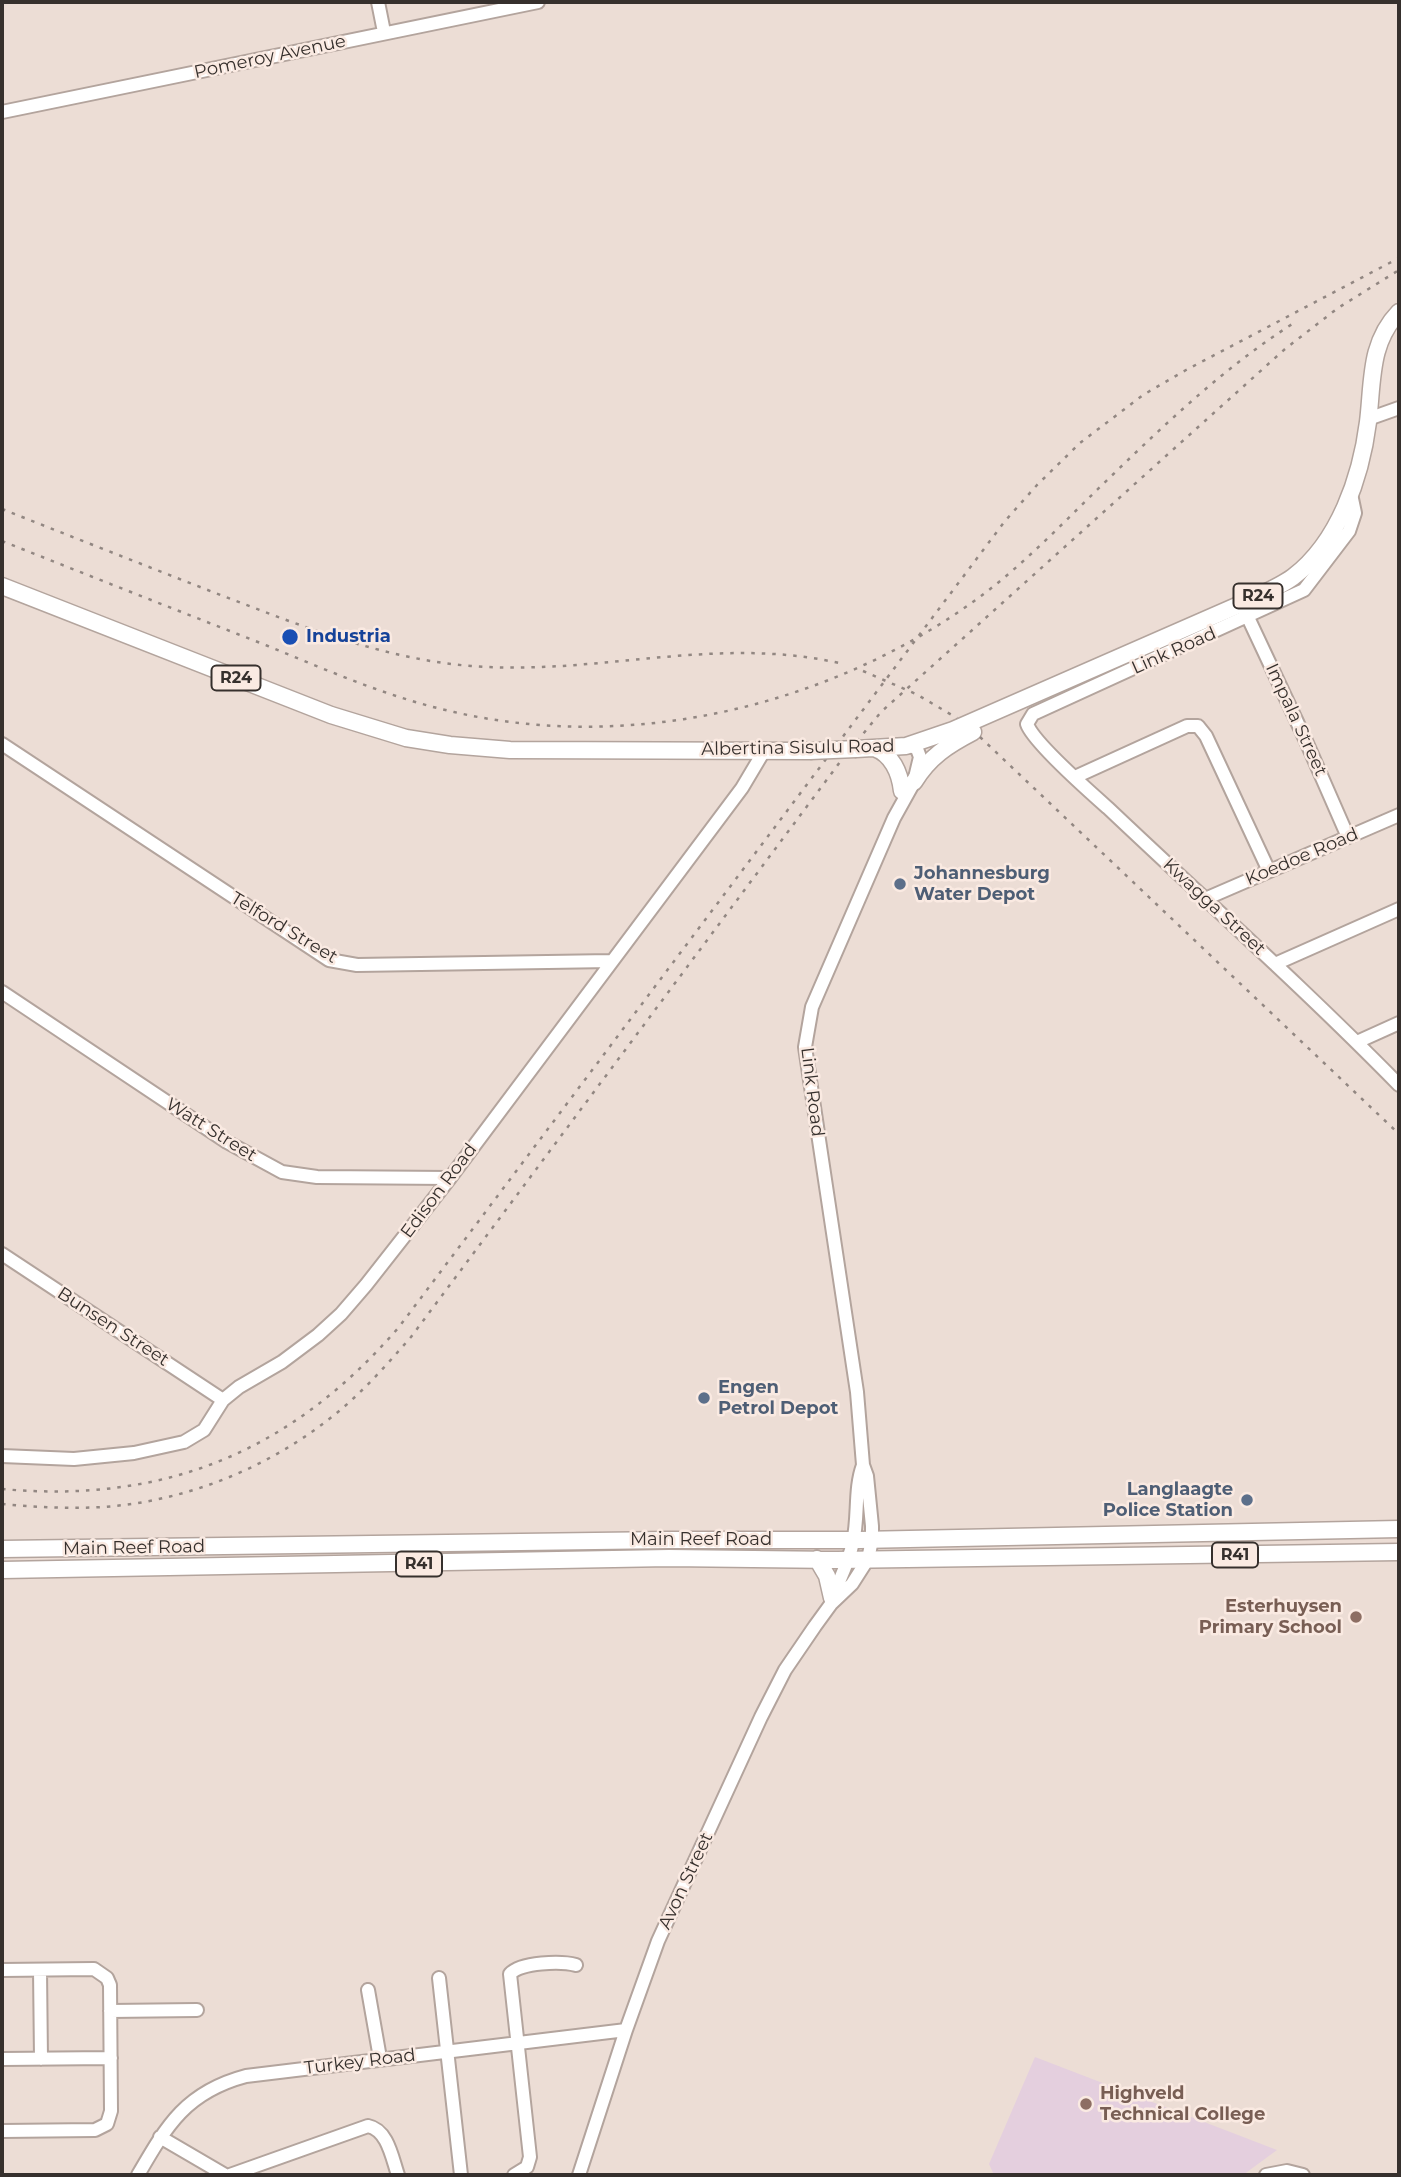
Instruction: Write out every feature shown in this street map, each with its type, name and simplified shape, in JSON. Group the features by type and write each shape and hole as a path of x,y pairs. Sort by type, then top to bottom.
{"main road":[{"name":"Albertina Sisulu Road","path":"2,586 331,715 406,738 510,750 810,751 907,746 953,730 1051,686 1245,610 1312,559 1328,538 1351,494 1363,453 1375,354 1390,322 1399,312"},
{"path":"874,748 887,755 908,786 928,761 944,748 1000,718 1051,686"},
{"name":"Main Reef Road","path":"2,1549 872,1540 1399,1529"},
{"path":"1350,1530 1351,1553"},
{"path":"1299,1531 1299,1554"},
{"path":"412,1564 413,1545"},
{"name":"Main Reef Road","path":"2,1570 669,1558 867,1559 1399,1552"},
{"path":"817,1559 827,1576 832,1601"}],"street":[{"path":"378,2 384,32"},
{"name":"Pomeroy Avenue","path":"2,111 538,2"},
{"path":"1368,419 1399,408"},
{"name":"Link Road","path":"1029,730 1027,720 1033,714 1245,610"},
{"name":"Impala Street","path":"1245,610 1348,837"},
{"path":"1075,777 1187,726 1198,726 1206,736 1269,871"},
{"name":"Kwagga Street","path":"1029,730 1075,777 1399,1084"},
{"name":"Telford Street","path":"2,744 329,960 357,965 611,961"},
{"path":"907,746 899,755 908,786"},
{"name":"Link Road","path":"867,1559 872,1540 869,1485 863,1465 857,1392 805,1047 812,1007 920,757 916,749 907,746"},
{"name":"Edison Road","path":"2,1456 74,1459 184,1442 204,1430 223,1400 239,1387 303,1348 341,1314 450,1178 742,788 764,751"},
{"name":"Koedoe Road","path":"1205,899 1399,815"},
{"path":"1275,964 1399,909"},
{"name":"Watt Street","path":"2,992 227,1142 282,1171 317,1177 450,1178"},
{"path":"1357,1042 1399,1023"},
{"name":"Bunsen Street","path":"2,1254 223,1400"},
{"name":"Link Road","path":"849,1559 854,1540 859,1475 863,1465"},
{"name":"Avon Street","path":"579,2175 658,1941 773,1690 832,1601 849,1559"},
{"name":"Avon Street","path":"832,1601 852,1584 867,1559"},
{"path":"514,2175 527,2167 530,2157 509,1979 513,1971 520,1968 556,1963 576,1965"},
{"path":"2,1970 99,1970 110,1985 111,2058 111,2116 102,2128 89,2131 2,2131"},
{"path":"40,1970 41,2059"},
{"path":"439,1978 461,2175"},
{"path":"368,1990 380,2058"},
{"path":"110,2011 197,2010"},
{"name":"Turkey Road","path":"138,2175 160,2137 184,2107 229,2081 246,2076 380,2058 626,2030"},
{"path":"2,2059 111,2058"},
{"path":"160,2137 227,2175 368,2126 377,2128 383,2135 398,2175"},
{"path":"1266,2175 1287,2171 1303,2175"}],"shaded area":[{"name":"Highveld Technical College","path":"1035,2057 1277,2150 1243,2175 994,2175 989,2164"}],"railway":[{"path":"2,1489 62,1491 118,1487 171,1477 222,1460 270,1437 315,1407 358,1370 399,1327 1005,521 1037,485 1080,443 1143,395 1399,258"},
{"path":"2,1504 103,1507 169,1497 201,1488 262,1462 319,1427 345,1406 411,1337 840,762 881,712 1285,349 1338,308 1399,270"},
{"path":"2,541 360,683 454,712 522,723 590,727 659,722 727,711 794,693 858,668 920,636 977,599 1025,559 1195,398 1244,358 1297,321"},
{"path":"2,509 284,619 376,649 439,662 518,668 746,653 839,663"},
{"path":"863,671 916,694 957,718"},
{"path":"980,737 1399,1134"}],"place":[{"name":"Industria","path":"290,637"},
{"name":"Johannesburg Water Depot","path":"900,884"},
{"name":"Engen Petrol Depot","path":"704,1398"},
{"name":"Langlaagte Police Station","path":"1247,1500"},
{"name":"Esterhuysen Primary School","path":"1356,1617"},
{"name":"Highveld Technical College","path":"1086,2104"}]}
